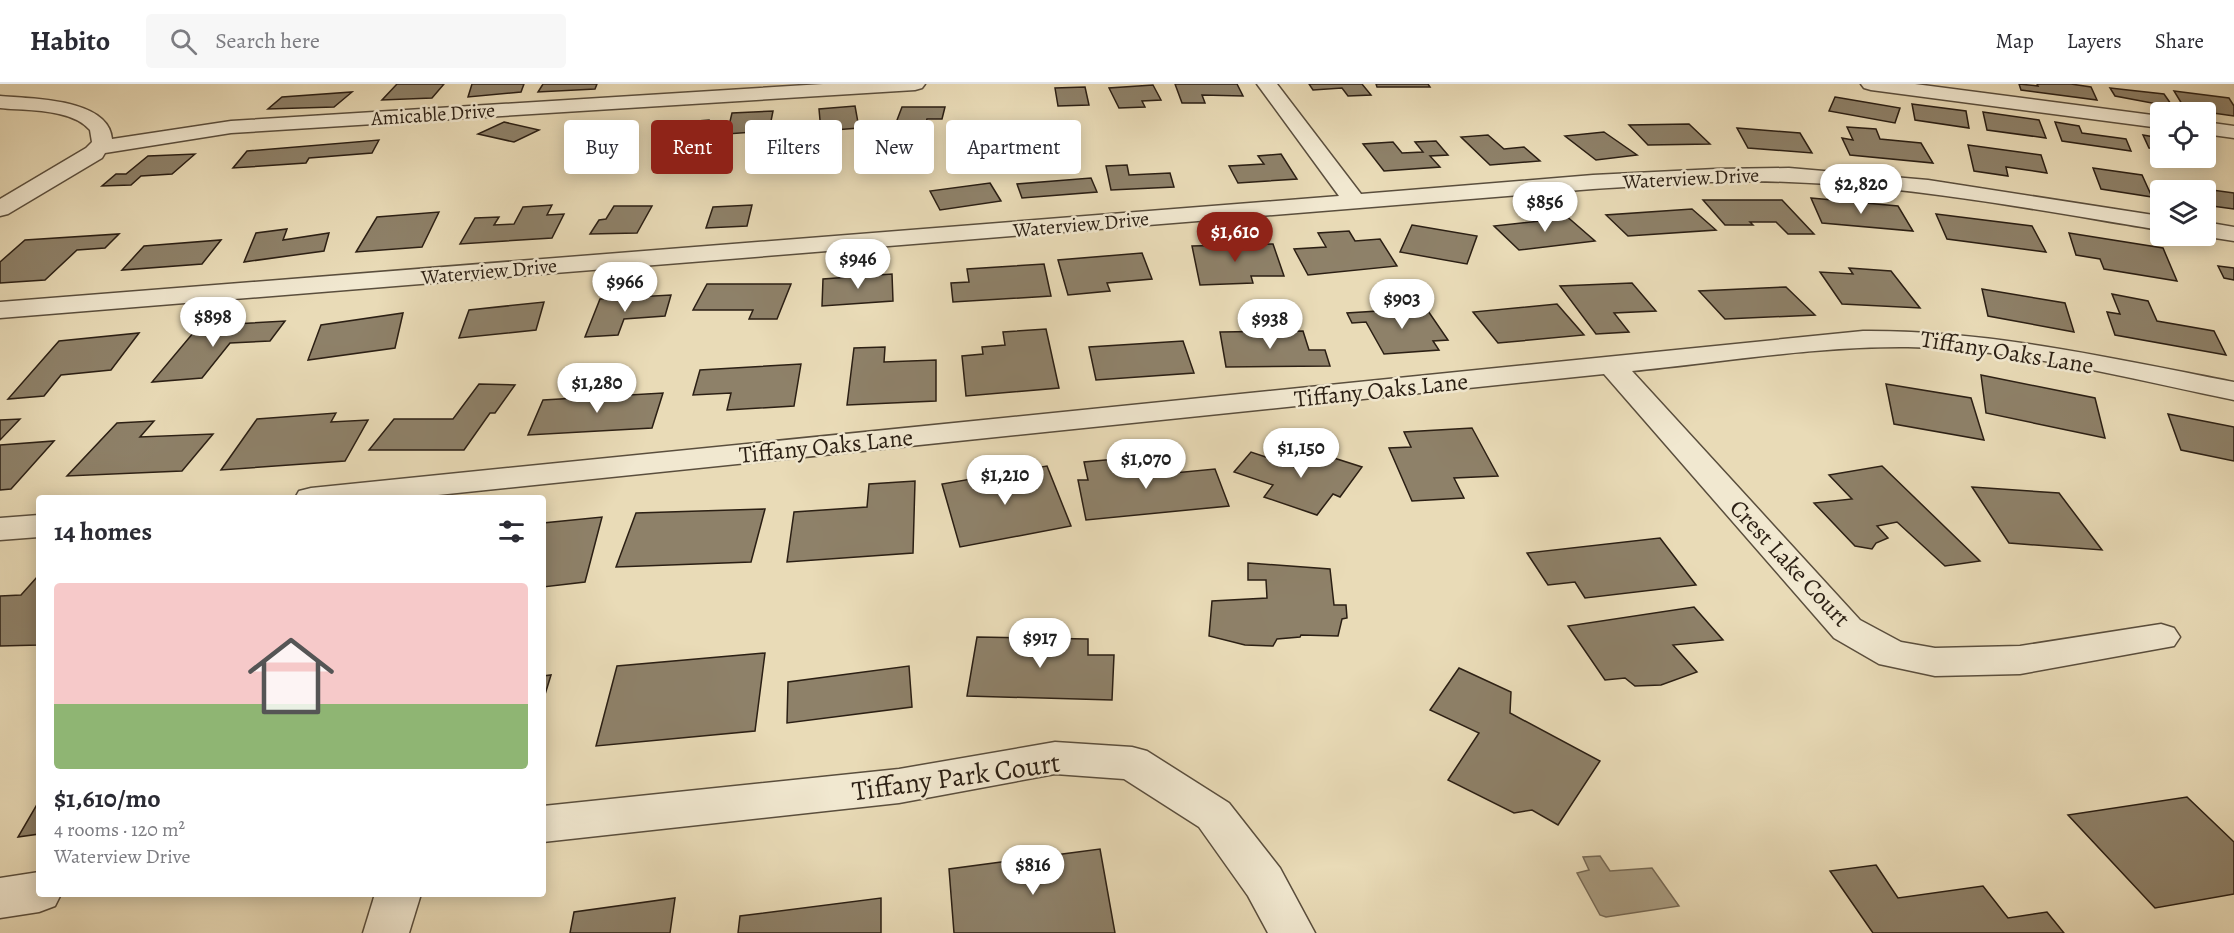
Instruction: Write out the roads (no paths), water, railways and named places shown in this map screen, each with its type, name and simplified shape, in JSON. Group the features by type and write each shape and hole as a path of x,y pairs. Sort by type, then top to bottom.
{"street":[{"name":"Amicable Drive","path":"97,148 231,127 634,93 915,84"},
{"path":"1267,84 1355,202"},
{"path":"1871,84 2150,121"},
{"path":"0,102 68,110 89,118 100,128 102,142 94,153 0,209"},
{"path":"2216,130 2234,132"},
{"name":"Waterview Drive","path":"0,310 1605,182 1742,174 1850,179 1935,189 2150,221"},
{"path":"2216,232 2234,234"},
{"name":"Tiffany Oaks Lane","path":"341,495 1863,339 1910,337 1983,344 2234,391"},
{"name":"Crest Lake Court","path":"1612,366 1847,629 1892,654 1935,663 2020,660 2161,637"},
{"path":"0,530 36,525"},
{"name":"Tiffany Park Court","path":"546,824 899,786 1055,758 1132,763 1214,815 1264,882 1292,933"},
{"path":"0,898 36,892"},
{"path":"386,933 397,897"}]}
